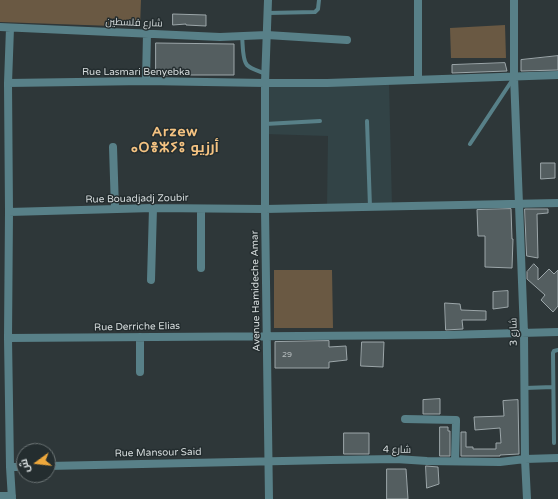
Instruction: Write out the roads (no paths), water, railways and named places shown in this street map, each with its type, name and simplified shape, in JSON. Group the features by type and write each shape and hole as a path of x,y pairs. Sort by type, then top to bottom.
{"street":[{"name":"Avenue Hamideche Amar","path":"268,0 265,74 265,209 269,499"},
{"path":"418,0 418,80"},
{"name":"شارع 3","path":"514,0 514,76 524,333 525,459 527,499"},
{"name":"شارع فلسطين","path":"0,27 220,37 267,35 347,40"},
{"path":"0,496 12,497 10,467 8,338 10,212 8,83 10,28"},
{"path":"146,81 147,33"},
{"name":"Rue Lasmari Benyebka","path":"8,83 146,81 327,83 558,75"},
{"path":"112,147 115,209"},
{"name":"Rue Bouadjadj Zoubir","path":"10,212 153,208 265,209 558,203"},
{"path":"152,280 153,208"},
{"path":"201,209 201,268"},
{"name":"Rue Derriche Elias","path":"8,338 140,338 558,332"},
{"path":"140,338 140,372"},
{"path":"405,419 456,420 455,461"},
{"name":"شارع 4","path":"269,461 396,459 500,462 525,459 558,458"},
{"name":"Rue Mansour Said","path":"56,466 269,461"},
{"path":"10,467 16,467"}],"lane":[{"path":"268,13 315,12 318,9 319,0"},
{"path":"242,36 244,59 246,63 248,66 265,74"},
{"path":"470,144 514,76"},
{"path":"265,124 320,121"},
{"path":"366,121 370,207"},
{"path":"554,443 553,354 554,351 558,350"},
{"path":"525,388 553,387"}],"district":[{"name":"Arzew ⴰⵔⴻⵣⵢⵓ أرزيو","path":"175,140"}]}
